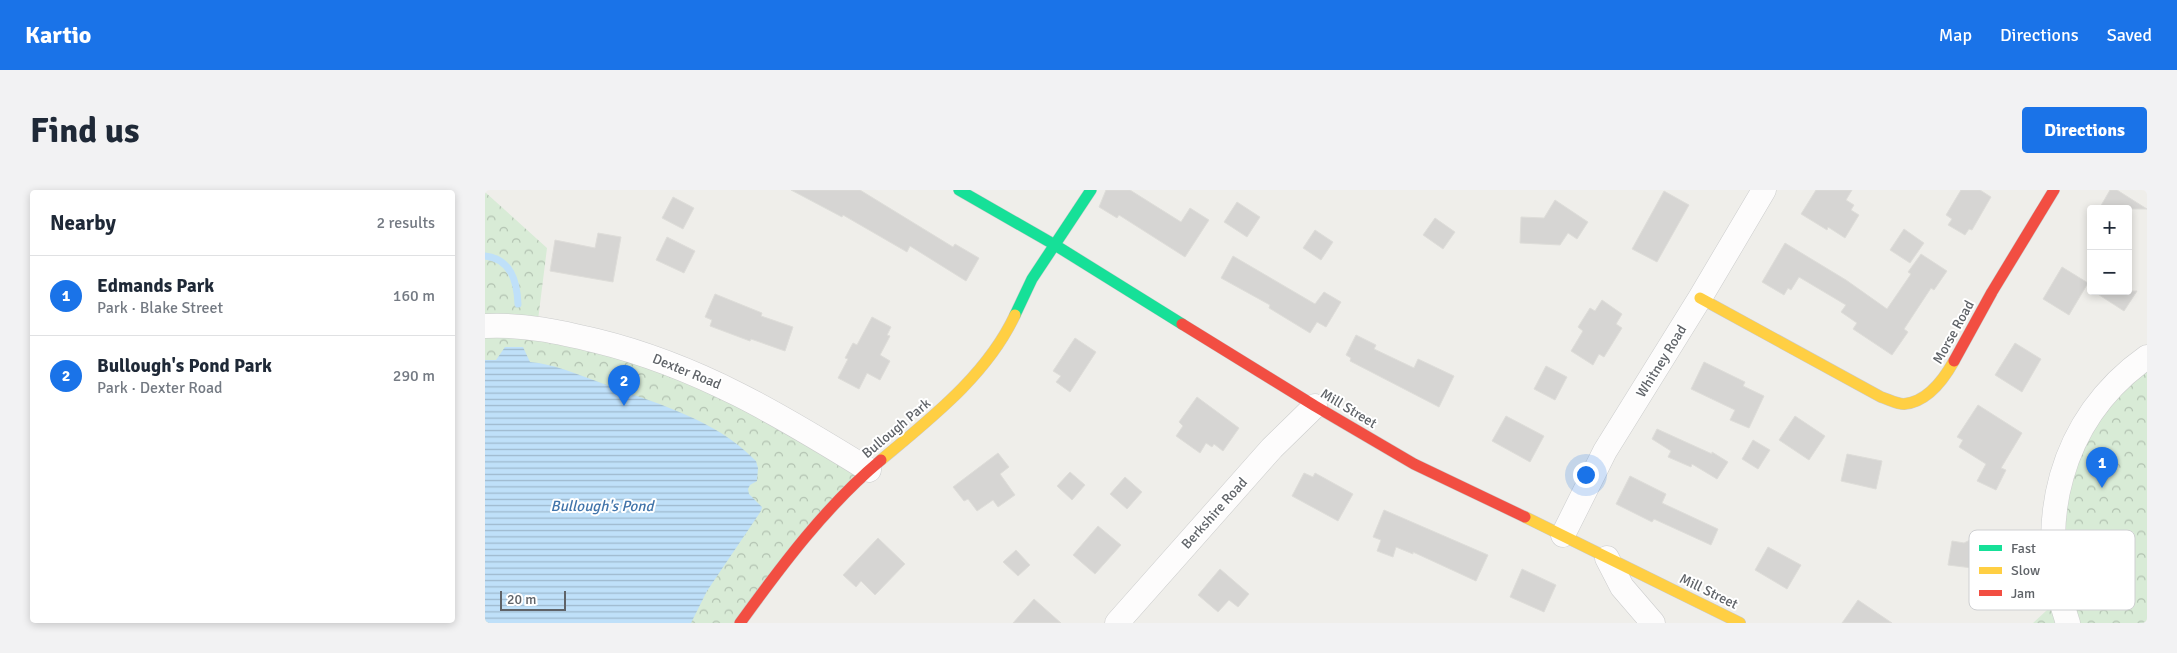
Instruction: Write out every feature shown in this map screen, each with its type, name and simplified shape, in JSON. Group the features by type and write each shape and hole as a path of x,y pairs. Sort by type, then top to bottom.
{"street":[{"name":"Mill Street","path":"959,190 1055,244 1315,406 1414,464 1491,502 1563,534 1607,558 1740,623"},
{"name":"Bullough Park","path":"740,623 803,540 869,470 941,410 976,373 1009,328 1032,279 1091,190"},
{"name":"Whitney Road","path":"1563,534 1605,451 1700,298 1764,190"},
{"name":"Morse Road","path":"1700,298 1881,397 1903,404 1921,399 1944,378 1992,292 2054,190"},
{"name":"Dexter Road","path":"485,326 528,327 565,332 627,349 683,368 727,387 769,409 869,470"},
{"path":"2054,530 2056,498 2062,472 2078,436 2095,408 2121,379 2147,357"},
{"name":"Berkshire Road","path":"1117,623 1272,448 1315,406"},
{"path":"1607,558 1622,587 1653,623"},
{"path":"2064,610 2068,623"}],"green space":[{"name":"Bullough's Pond","path":"485,192 547,248 537,328 605,342 869,470 740,623 485,623"},
{"path":"2147,357 2147,623 2033,623 2047,610 2135,610 2135,530 2061,530 2062,472"}],"water":[{"name":"Bullough's Pond","path":"505,347 523,347 530,362 563,369 680,412 720,433 756,461 758,468 757,481 750,485 748,489 749,494 762,507 761,511 707,591 691,623 485,623 485,360 496,360"}],"building":[{"path":"791,190 860,190 953,247 955,244 979,258 966,281 910,246 907,252 843,215 842,217"},
{"path":"1106,190 1130,190 1181,222 1190,208 1209,220 1185,257 1119,215 1117,218 1099,207"},
{"path":"1816,190 1852,190 1846,200 1854,205 1851,210 1859,215 1845,238 1828,227 1827,230 1801,214"},
{"path":"1961,190 1980,190 1991,197 1972,230 1969,229 1965,235 1948,225 1952,219 1946,215"},
{"path":"2110,190 2117,190 2147,209 2132,209 2132,205 2101,205"},
{"path":"1664,191 1689,205 1657,262 1632,249"},
{"path":"673,197 694,208 683,229 662,218"},
{"path":"1555,200 1588,222 1577,239 1568,233 1560,245 1520,243 1521,217 1544,218"},
{"path":"1237,202 1260,217 1247,237 1224,222"},
{"path":"1435,218 1455,232 1443,249 1423,235"},
{"path":"1904,229 1924,243 1910,263 1890,250"},
{"path":"1315,230 1333,242 1321,260 1303,248"},
{"path":"598,233 621,237 613,282 550,271 555,240 595,248"},
{"path":"667,237 695,251 684,273 656,260"},
{"path":"1785,243 1846,280 1887,309 1911,274 1908,272 1921,254 1947,271 1934,290 1931,288 1904,329 1908,332 1892,355 1853,329 1857,323 1841,312 1846,305 1799,277 1791,290 1788,288 1784,295 1762,282"},
{"path":"1233,256 1315,304 1324,292 1341,302 1326,327 1317,322 1310,333 1269,308 1270,305 1221,278"},
{"path":"2062,267 2087,282 2069,315 2043,299"},
{"path":"2132,291 2137,291 2124,311 2099,295 2132,295"},
{"path":"715,294 762,313 761,316 793,327 785,351 751,339 750,341 710,326 712,320 705,317"},
{"path":"1602,300 1622,314 1616,324 1622,328 1604,357 1599,354 1593,365 1571,351 1583,331 1578,327 1590,308 1595,311"},
{"path":"872,317 891,327 887,335 890,336 880,355 890,361 880,380 867,373 859,389 838,378 848,359 845,358 853,343 857,345"},
{"path":"1356,335 1376,345 1374,349 1414,368 1418,359 1454,376 1439,407 1350,361 1351,358 1346,355"},
{"path":"1075,338 1096,352 1070,392 1056,382 1061,376 1053,371"},
{"path":"2015,343 2041,359 2022,392 1995,375"},
{"path":"1704,362 1745,382 1743,386 1764,396 1749,428 1730,420 1735,410 1691,389"},
{"path":"1546,366 1567,377 1555,400 1534,389"},
{"path":"1197,397 1239,428 1223,451 1214,444 1212,447 1206,443 1200,453 1176,436 1183,426 1179,422"},
{"path":"1978,405 2022,433 2001,468 2006,470 1996,490 1977,481 1986,464 1959,447 1963,440 1957,437"},
{"path":"1506,416 1544,436 1530,462 1492,441"},
{"path":"1795,416 1825,436 1809,460 1779,440"},
{"path":"1657,429 1712,454 1712,452 1728,462 1717,479 1692,464 1691,467 1668,457 1671,451 1652,439"},
{"path":"1753,440 1770,450 1758,469 1742,459"},
{"path":"998,453 1009,467 1000,474 1015,495 998,507 993,500 977,511 968,499 964,501 953,487"},
{"path":"1847,454 1882,461 1876,489 1841,481"},
{"path":"1070,472 1085,485 1072,500 1057,486"},
{"path":"1304,473 1313,477 1315,473 1353,494 1338,521 1292,496"},
{"path":"1630,476 1666,494 1662,503 1718,529 1711,545 1654,519 1652,522 1616,504"},
{"path":"1125,477 1142,492 1127,509 1110,494"},
{"path":"1384,510 1488,555 1476,581 1413,552 1413,554 1396,547 1393,557 1377,551 1381,540 1373,537"},
{"path":"1098,526 1121,545 1095,574 1073,555"},
{"path":"878,538 905,564 875,595 861,581 856,587 843,575"},
{"path":"1969,540 1969,568 1948,565 1952,541 1964,543"},
{"path":"1768,547 1801,565 1787,589 1755,570"},
{"path":"1016,550 1030,565 1018,576 1003,562"},
{"path":"1220,569 1249,594 1238,607 1229,600 1218,612 1198,595"},
{"path":"1522,569 1556,585 1544,612 1510,597"},
{"path":"1034,599 1061,623 1013,623"},
{"path":"1858,600 1892,623 1842,623"}],"waterway":[{"path":"485,256 494,258 507,266 514,279 518,304"}],"traffic: fast":[{"path":"959,190 1055,245 1182,324"},
{"path":"1015,315 1032,279 1091,190"}],"traffic: slow":[{"path":"1700,298 1881,397 1898,403 1912,402 1927,394 1940,382 1954,361"},
{"path":"881,460 938,411 973,376 1003,337 1015,315"},
{"path":"1525,517 1740,623"}],"traffic: jam":[{"path":"1954,361 1992,292 2054,190"},
{"path":"1182,324 1414,464 1525,517"},
{"path":"740,623 823,516 881,460"}],"place":[{"name":"Bullough's Pond Park","path":"624,406"},
{"name":"Edmands Park","path":"2102,488"}]}
